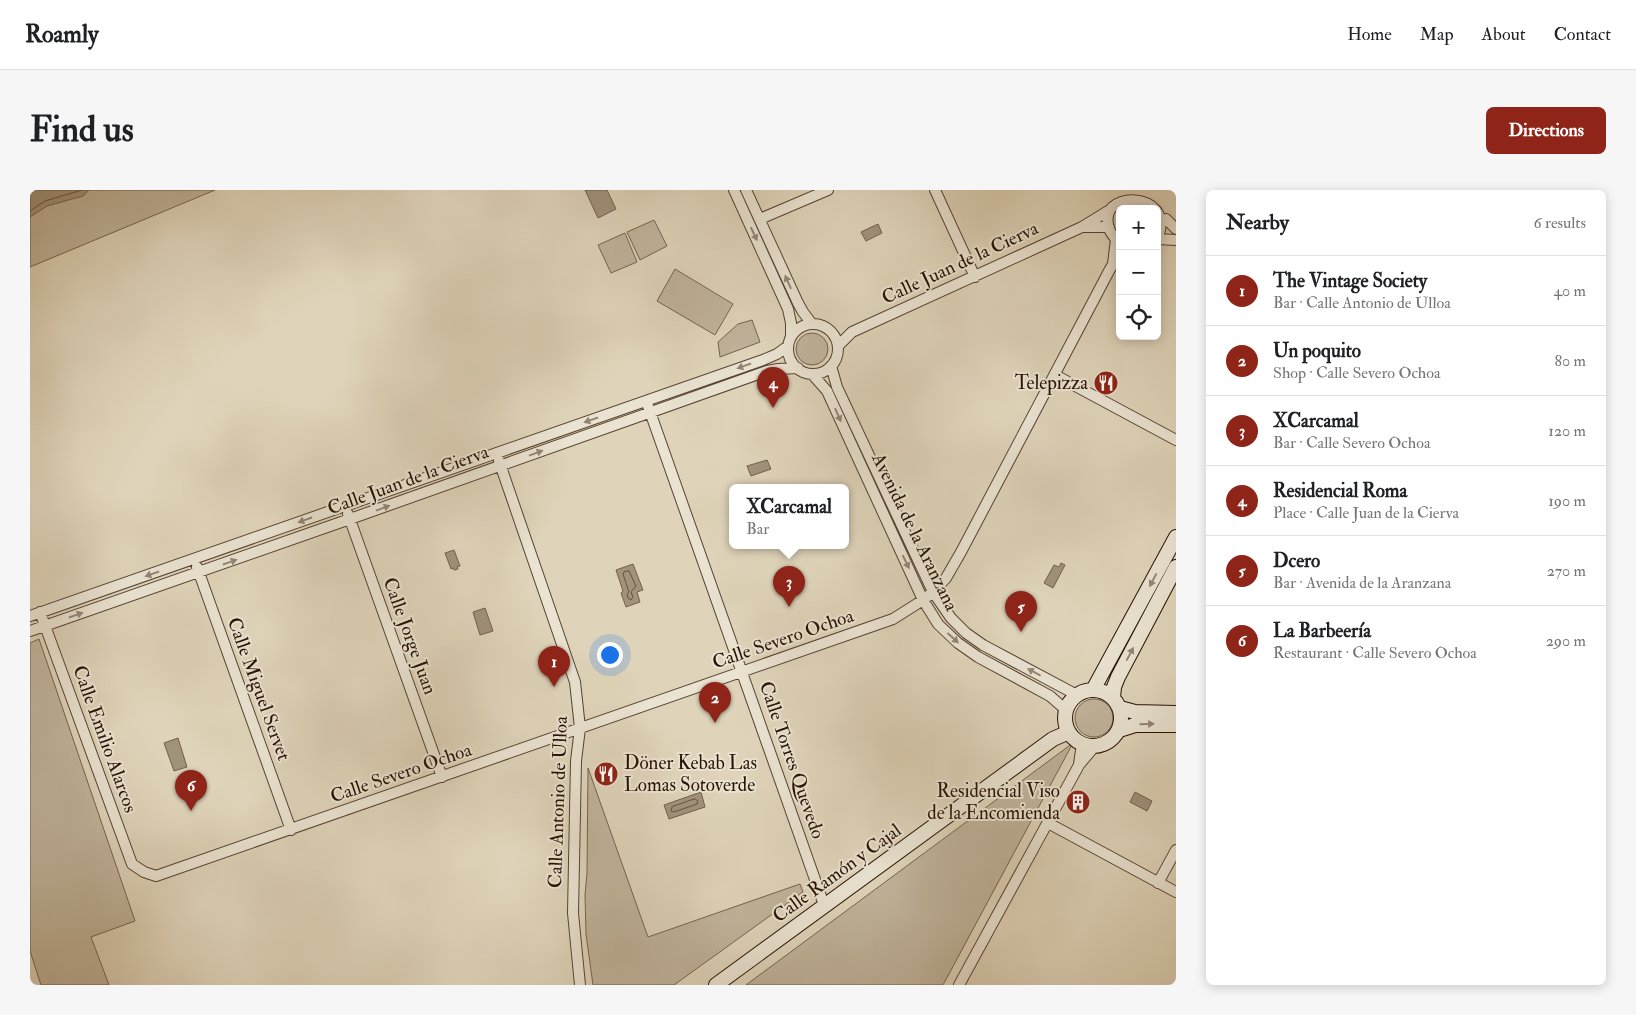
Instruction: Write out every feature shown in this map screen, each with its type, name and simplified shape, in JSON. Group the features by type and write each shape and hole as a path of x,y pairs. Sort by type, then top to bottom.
{"street":[{"path":"734,190 788,309 791,323 789,341 788,354 792,362 804,372 812,374 822,372 831,366 837,357 838,346 832,333 823,326 803,325 796,330 789,341"},
{"path":"746,190 802,312 812,324"},
{"path":"760,219 828,190"},
{"path":"935,190 975,277"},
{"path":"1130,190 1139,190 1155,196 1161,203 1166,219 1161,232"},
{"name":"Calle Juan de la Cierva","path":"838,346 852,332 1082,227 1117,197 1130,190"},
{"path":"1110,204 1109,227 1116,238"},
{"path":"1166,219 1176,229"},
{"name":"Calle Juan de la Cierva","path":"1082,227 1109,227"},
{"path":"1161,239 1176,240"},
{"name":"Calle Severo Ochoa","path":"144,872 156,876 291,830 892,619 923,600 946,578 961,552 1116,264"},
{"name":"Calle Juan de la Cierva","path":"832,333 852,332"},
{"name":"Calle Juan de la Cierva","path":"30,616 763,360 777,354 789,341"},
{"name":"Avenida de la Aranzana","path":"831,366 837,387 933,592 951,618 966,633 983,645 1077,695"},
{"name":"Calle Juan de la Cierva","path":"30,631 350,520 767,371 778,368 798,368"},
{"name":"Avenida de la Aranzana","path":"812,374 827,391 923,600 938,624 958,643 978,657 1050,696 1067,721"},
{"path":"1055,375 1176,440"},
{"name":"Calle Torres Quevedo","path":"646,400 824,905"},
{"name":"Calle Antonio de Ulloa","path":"496,453 575,682 580,728 576,761 573,913 580,985"},
{"name":"Calle Jorge Juan","path":"345,506 442,777"},
{"path":"1092,690 1176,537"},
{"name":"Calle Miguel Servet","path":"194,559 291,830"},
{"path":"1176,568 1114,686 1116,703 1121,723 1119,730 1109,741 1088,745 1075,739 1067,721 1070,702 1077,695 1092,690 1105,693 1116,703 1135,712 1176,713"},
{"name":"Calle Emilio Alarcos","path":"40,612 125,848 132,864 144,872"},
{"name":"Calle Ramón y Cajal","path":"716,985 1053,739 1067,721"},
{"path":"1119,730 1135,725 1176,725"},
{"path":"959,985 1048,823 1088,745"},
{"path":"1048,823 1176,892"},
{"path":"1158,883 1176,850"}],"shaded area":[{"path":"30,190 215,190 30,267"},
{"path":"654,220 667,246 640,260 627,232"},
{"path":"625,233 637,262 611,273 598,245"},
{"path":"675,269 733,304 715,335 657,301"},
{"path":"752,320 760,342 720,357 718,342 738,324"},
{"path":"812,333 824,337 828,349 824,361 812,365 800,361 796,349 800,337"},
{"path":"39,639 135,921 91,937 109,985 41,985 30,951 30,643"},
{"path":"1094,699 1108,704 1113,718 1108,732 1094,737 1080,732 1075,718 1080,704"},
{"path":"1073,743 943,985 746,985"},
{"path":"588,768 648,937 800,884 803,892 674,985 593,985 586,934 585,895"}],"water":[{"path":"30,190 89,190 83,196 47,206 30,217"},
{"path":"585,190 607,190 616,209 598,218"},
{"path":"878,224 882,233 866,241 861,232"},
{"path":"767,460 771,469 751,476 747,466"},
{"path":"454,550 460,566 454,570 453,568 451,569 445,553"},
{"path":"1061,563 1065,565 1053,588 1044,583 1054,565 1059,567"},
{"path":"633,564 643,590 637,592 640,602 626,607 616,570"},
{"path":"485,608 493,631 480,635 473,612"},
{"path":"178,738 187,767 174,771 164,743"},
{"path":"701,792 705,807 669,819 664,805"},
{"path":"1135,792 1152,801 1147,811 1130,802"}],"place":[{"name":"Telepizza","path":"1106,383"},
{"name":"Residencial Roma","path":"773,408"},
{"name":"XCarcamal","path":"789,607"},
{"name":"Dcero","path":"1021,632"},
{"name":"The Vintage Society","path":"554,687"},
{"name":"Un poquito","path":"715,723"},
{"name":"Döner Kebab Las Lomas Sotoverde","path":"606,774"},
{"name":"Residencial Viso de la Encomienda","path":"1078,802"},
{"name":"La Barbeería","path":"191,811"}]}
